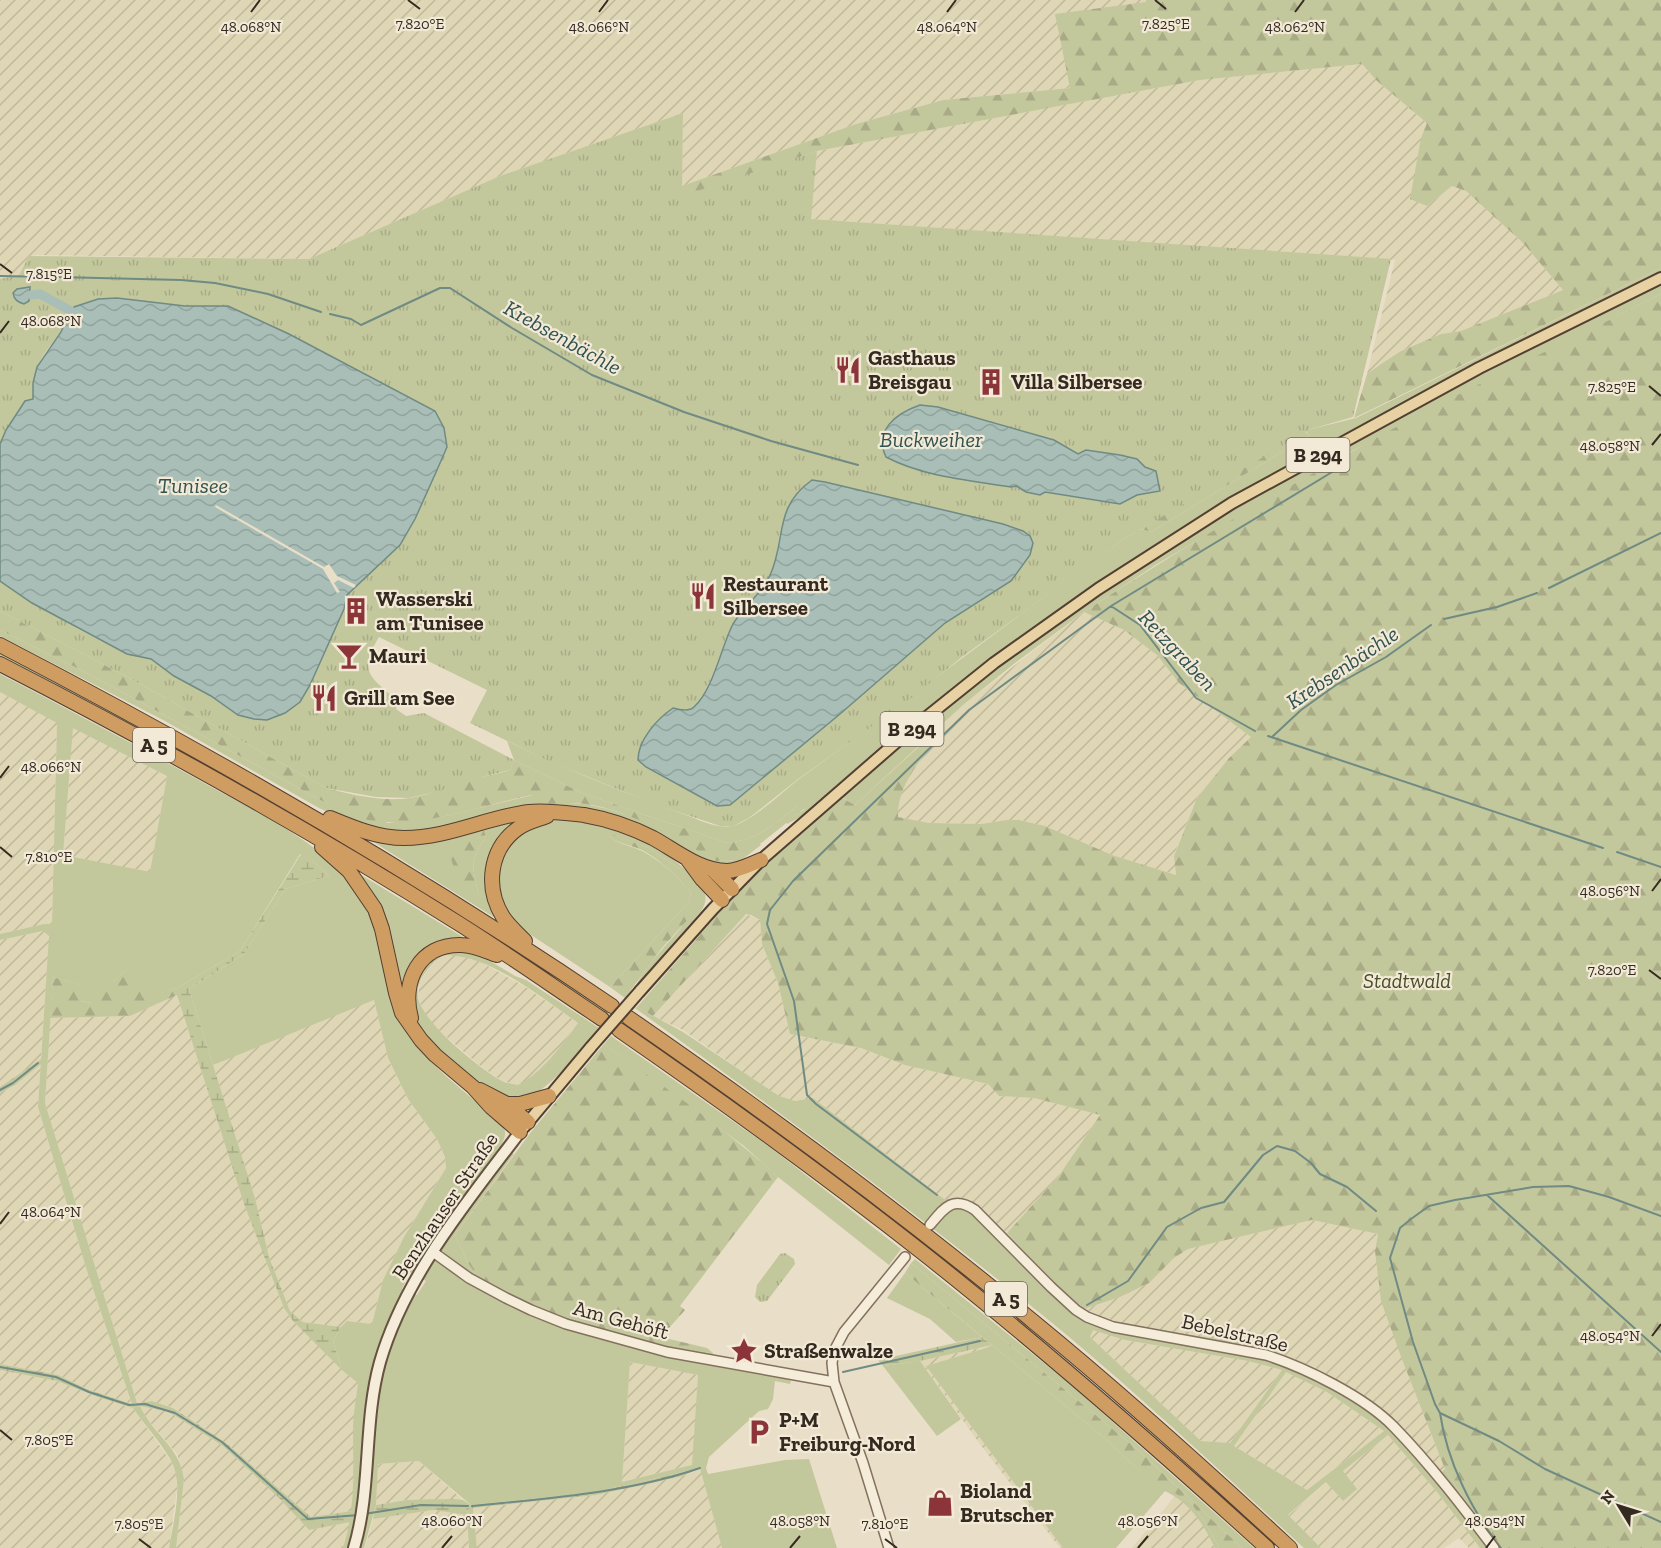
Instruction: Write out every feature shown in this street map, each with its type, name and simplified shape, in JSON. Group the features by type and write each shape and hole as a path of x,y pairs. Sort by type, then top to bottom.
{"highway":[{"name":"A 5","path":"0,645 109,702 294,805 414,877 612,1006"},
{"name":"A 5","path":"0,664 126,729 305,831 460,924 602,1019"},
{"name":"A 5","path":"294,805 369,832 404,838 443,834 529,812 558,813"},
{"path":"540,957 502,915 494,896 493,870 501,846 517,829 528,822 558,813 585,815 609,821 650,836 686,858 712,869 727,871 761,860"},
{"path":"305,831 350,871 375,909 382,929 397,1000 402,1013 413,1029 435,1055 473,1087 491,1107 524,1127"},
{"path":"686,858 722,900"},
{"path":"712,869 732,889"},
{"name":"A 5","path":"413,1029 408,1006 408,986 415,969 431,953 448,946 466,945 523,966"},
{"name":"A 5","path":"629,1018 810,1146 945,1250 1036,1323 1138,1410 1290,1548"},
{"name":"A 5","path":"619,1030 774,1139 932,1260 1140,1433 1267,1548"},
{"path":"473,1087 507,1104 519,1104 549,1096"},
{"path":"507,1104 524,1127"}],"main road":[{"name":"B 294","path":"524,1127 640,991 761,860 908,732 994,663 1098,589 1232,503 1479,368 1661,278"},
{"name":"Benzhauser Straße","path":"354,1548 364,1507 372,1404 380,1362 394,1327 418,1276 433,1252 524,1127"}],"street":[{"name":"Bebelstraße","path":"930,1226 942,1210 949,1205 958,1203 968,1205 1066,1301 1098,1323 1113,1328 1266,1355 1313,1375 1362,1403 1394,1427 1494,1548"},
{"name":"Am Gehöft","path":"433,1252 470,1278 506,1298 566,1324 667,1352 834,1382"},
{"path":"890,1548 863,1462 834,1382 832,1369 834,1351 841,1336 905,1257"},
{"path":"816,1378 832,1369"}],"shaded area":[{"path":"0,0 1146,0 1147,2 1070,88 943,100 856,124 682,186 683,113 500,176 309,259 38,255 29,256 19,275 0,279"},
{"path":"1362,64 1377,81 1427,123 1421,138 1427,206 1452,186 1466,191 1522,242 1563,290 1461,331 1441,334 1401,351 1367,374 1395,260 810,219 817,151 1200,80"},
{"path":"1084,612 1124,630 1157,655 1179,683 1251,737 1229,758 1197,798 1174,855 1176,875 1112,855 1045,826 1019,820 981,824 929,823 897,817 897,804 908,778 929,748 924,742 963,705"},
{"path":"0,692 57,722 52,925 44,924 0,934"},
{"path":"73,727 167,776 150,873 63,855"},
{"path":"746,914 760,920 762,944 778,983 790,1034 861,1048 905,1065 988,1084 999,1096 1034,1098 1100,1115 1058,1177 1007,1233 972,1202 962,1199 944,1199 813,1098 795,1101 779,1097 683,1030 653,1016"},
{"path":"44,931 48,934 49,941 41,1059 0,1087 0,940"},
{"path":"443,955 458,955 477,960 524,986 578,1023 555,1054 533,1078 518,1085 502,1081 436,1028 423,1012 418,996 420,983 426,971"},
{"path":"177,995 244,1204 284,1308 293,1321 358,1383 353,1428 355,1490 352,1511 311,1517 225,1442 174,1408 152,1401 137,1403 45,1103 50,1018 130,1016"},
{"path":"374,999 388,1059 408,1099 437,1139 445,1157 446,1168 404,1237 383,1280 372,1324 348,1321 341,1327 303,1322 290,1311 269,1257 255,1198 213,1065"},
{"path":"41,1064 38,1107 87,1271 132,1404 89,1390 58,1375 0,1364 0,1093 15,1085"},
{"path":"1312,1220 1378,1234 1375,1251 1403,1362 1445,1469 1441,1474 1428,1456 1387,1414 1369,1400 1311,1367 1263,1348 1126,1324 1101,1317 1084,1309 1120,1297 1149,1283 1174,1258 1188,1249"},
{"path":"1093,1329 1125,1340 1248,1361 1282,1370 1230,1443 1201,1441 1090,1337"},
{"path":"992,1345 926,1366 1063,1548 1060,1548 980,1444 920,1361"},
{"path":"630,1362 698,1375 693,1465 622,1482"},
{"path":"0,1370 57,1381 133,1408 172,1463 176,1474 177,1489 169,1548 0,1548"},
{"path":"1286,1371 1327,1392 1384,1431 1307,1490 1234,1446"},
{"path":"140,1406 174,1415 223,1446 278,1497 309,1530 351,1522 343,1548 176,1548 184,1479 177,1454 144,1415"},
{"path":"1388,1435 1437,1492 1480,1548 1469,1548 1459,1538 1444,1548 1321,1548 1288,1516 1327,1482 1343,1501 1343,1471"},
{"path":"419,1461 463,1500 407,1500 376,1505 378,1464"},
{"path":"701,1469 722,1548 477,1548 473,1508 596,1495 683,1476"},
{"path":"1175,1496 1189,1506 1205,1526 1215,1548 1132,1548"},
{"path":"433,1510 467,1515 469,1548 365,1548 373,1519"}],"green space":[{"path":"1146,0 1661,0 1661,268 1354,418 1367,374 1401,351 1441,334 1461,331 1563,290 1522,242 1466,191 1452,186 1427,206 1410,199 1421,138 1427,123 1377,81 1362,64 1200,80 817,151 682,197 682,186 856,124 943,100 1070,88 1055,14 1146,2"},
{"path":"683,113 682,196 817,151 811,219 1391,259 1353,417 1311,429 1124,539 962,657 911,698 797,780 749,818 733,826 720,826 654,804 549,761 470,723 487,690 379,637 369,658 368,666 374,679 397,700 396,709 406,716 424,713 514,760 510,770 409,798 376,797 326,788 124,675 0,611 0,581 78,629 127,654 151,659 174,676 211,696 238,715 310,685 344,609 347,595 383,561 415,519 447,447 444,428 435,411 289,334 228,306 185,306 117,298 69,313 63,327 37,367 34,379 34,400 6,430 0,444 0,279 19,275 29,256 309,259 500,176","holes":["812,480 1003,524 1011,581 945,623 730,805 717,806 646,767 639,760 660,719 673,708 692,709 699,700 710,680 732,626 762,589 770,575 785,516"]},
{"path":"1661,268 1661,294 1350,452 1157,564 1084,612 963,705 855,805 842,797 836,802 828,794 804,815 787,824 786,822 805,809 798,806 757,835 727,843 582,793 514,760 507,741 594,780 707,823 725,827 739,824 757,813 802,777 1124,539 1141,529 1151,532 1309,435 1306,432 1311,429 1356,418"},
{"name":"Stadtwald","path":"1661,294 1661,1548 1501,1548 1461,1495 1445,1469 1403,1362 1381,1301 1375,1251 1378,1234 1312,1220 1188,1249 1174,1258 1149,1283 1120,1297 1084,1309 1055,1283 1007,1233 1058,1177 1100,1115 1034,1098 999,1096 988,1084 905,1065 861,1048 790,1034 778,983 762,944 760,920 751,915 746,914 653,1016 637,1007 734,896 793,839 841,797 855,805 924,742 929,748 903,789 898,817 929,823 981,824 1019,820 1045,826 1112,855 1176,875 1174,856 1197,798 1229,758 1251,737 1179,683 1157,655 1124,630 1084,612 1215,530 1387,432"},
{"path":"1301,429 1309,435 1151,532 1141,529"},
{"path":"0,611 124,675 326,788 336,791 379,798 410,798 510,770 514,760 582,793 727,843 757,835 800,805 805,808 740,860 717,861 654,827 621,813 585,804 543,804 532,795 424,820 380,822 360,818 326,803 85,672 0,630"},
{"path":"0,630 85,672 326,803 388,823 446,816 533,795 608,809 634,817 655,826 717,861 740,860 759,844 761,845 735,865 712,864 654,830 633,821 581,809 435,832 395,833 334,815 319,808 165,721 0,636"},
{"path":"0,652 148,729 145,733 0,657"},
{"path":"0,674 287,829 328,859 347,877 362,896 375,923 401,1022 420,1050 457,1086 496,1118 504,1128 505,1137 501,1145 514,1154 455,1235 477,1276 513,1296 567,1319 667,1348 713,1353 712,1360 791,1379 790,1384 775,1381 773,1399 768,1409 759,1411 709,1457 706,1468 708,1474 785,1460 809,1459 837,1548 722,1548 700,1468 591,1493 471,1505 419,1461 378,1464 376,1505 364,1548 343,1548 352,1504 353,1424 358,1383 342,1370 333,1341 347,1321 372,1324 383,1280 404,1237 446,1168 445,1157 437,1139 408,1099 388,1058 374,1000 213,1065 189,989 244,954 285,889 329,876 313,861 300,854 240,951 177,988 142,999 130,973 124,971 92,1003 81,1001 87,987 53,977 45,1103 137,1403 132,1404 87,1271 38,1107 49,936 43,931 0,940 0,934 52,924 57,723 0,692","holes":["73,728 167,776 150,872 63,855","410,1272 426,1281 417,1295 402,1289","630,1362 698,1375 692,1465 622,1482"]},
{"path":"292,810 511,947 725,1091 722,1095 626,1027 526,961 290,814"},
{"path":"521,818 497,847 497,919 364,836 446,837 479,895 473,865 476,852 486,837 483,827"},
{"path":"562,819 615,831 648,844 679,864 696,880 704,892 705,901 701,911 636,987 648,967 700,900 680,869 649,848 607,833 614,840 658,861 691,893 688,903 610,987 519,927 500,903 496,874 499,858 515,836 552,820"},
{"path":"483,827 486,837 474,859 479,895 473,899 462,893 446,837"},
{"path":"606,832 649,848 680,869 700,890 700,900 694,913 662,948 625,998 610,987 688,903 691,893 657,860 644,851 619,842"},
{"path":"301,854 313,861 329,876 285,889 244,954 189,989 255,1198 269,1257 290,1311 303,1322 341,1327 333,1341 342,1370 293,1321 284,1308 244,1204 177,995 177,988 240,951"},
{"path":"358,873 466,939 438,945 403,998"},
{"path":"450,949 473,951 526,980 599,1028 563,1070 529,1097 518,1100 507,1098 493,1091 477,1081 445,1054 421,1029 416,1019 413,989 415,976 422,966","holes":["443,955 460,956 478,961 514,979 578,1023 544,1066 518,1085 506,1083 478,1065 441,1032 422,1008 418,991 424,974"]},
{"path":"124,971 130,972 143,998 177,988 177,995 130,1016 50,1018 53,977 88,987 81,1001 91,1003"},
{"path":"635,1008 683,1032 779,1096 795,1101 813,1098 944,1199 974,1203 1059,1288 1093,1315 1118,1324 1255,1346 1317,1369 1340,1382 1385,1413 1441,1473 1445,1469 1461,1495 1501,1548 1480,1548 1437,1492 1388,1435 1343,1471 1357,1489 1343,1501 1326,1482 1288,1515 1321,1548 1304,1548 1187,1440 1015,1293 854,1169","holes":["1093,1330 1125,1340 1248,1361 1282,1370 1230,1443 1201,1441 1090,1337","1286,1372 1327,1392 1384,1431 1307,1490 1234,1446"]},
{"path":"611,1036 771,1148 901,1249 889,1265 778,1177 744,1146 604,1044"},
{"path":"604,1044 715,1124 778,1177 680,1306 685,1310 661,1337 707,1348 713,1353 667,1348 625,1338 567,1319 513,1296 477,1276 455,1235 531,1132"},
{"path":"41,1059 41,1064 15,1085 0,1093 0,1087"},
{"path":"785,1253 794,1259 795,1264 767,1301 760,1302 755,1297 757,1285 780,1254"},
{"path":"915,1259 1071,1385 1254,1548 1242,1548 1138,1450 911,1263"},
{"path":"911,1263 1138,1450 1242,1548 1219,1548 1191,1503 1151,1479 1131,1463 1107,1440 905,1273"},
{"path":"905,1273 982,1337 956,1342 930,1319 887,1298"},
{"path":"982,1337 992,1345 920,1361 883,1366 878,1360"},
{"path":"992,1345 1107,1440 1131,1463 1191,1503 1219,1548 1215,1548 1206,1530 1189,1508 1165,1491 1116,1548 1063,1548 926,1366"},
{"path":"920,1361 961,1419 937,1436 883,1366"},
{"path":"0,1364 58,1375 89,1390 132,1404 152,1401 173,1408 225,1442 311,1517 352,1511 351,1522 309,1530 278,1497 223,1446 174,1415 140,1406 133,1408 57,1381 0,1370"},
{"path":"140,1406 145,1416 177,1457 181,1467 184,1479 176,1548 169,1548 176,1506 176,1474 166,1452 133,1408"},
{"path":"700,1468 683,1476 596,1495 473,1508 468,1509 467,1515 433,1510 373,1519 376,1505 407,1500 451,1499 463,1500 471,1505 591,1493"},
{"path":"473,1508 477,1548 469,1548 467,1515 468,1509"}],"water":[{"path":"30,287 29,301 24,304 15,299 13,293 17,289"},
{"name":"Tunisee","path":"117,298 185,306 228,306 289,334 435,411 444,428 447,447 415,519 400,545 347,595 344,609 300,702 285,713 267,720 238,715 211,696 174,676 151,659 127,654 32,603 0,581 0,444 6,430 25,401 33,399 33,383 37,367 61,332 69,313 74,307 98,299"},
{"name":"Buckweiher","path":"920,405 938,407 1054,440 1078,454 1086,450 1137,459 1145,467 1156,471 1160,491 1137,495 1120,504 1045,492 1040,495 1026,492 1016,486 963,480 931,473 886,457 883,439 889,424 911,408"},
{"path":"812,480 1003,524 1030,536 1033,543 1030,555 1011,581 945,623 730,805 717,806 646,767 638,760 641,745 655,724 673,708 690,710 701,699 712,679 733,624 768,580 776,560 786,512 800,490"}],"pier":[{"path":"216,505 324,567 329,564 337,576 356,585 354,588 338,580 334,583 340,592 337,593 323,569 215,507"}],"waterway":[{"name":"Krebsenbächle","path":"0,276 52,277"},
{"name":"Krebsenbächle","path":"58,277 215,283 268,294 321,312"},
{"name":"Krebsenbächle","path":"330,314 351,319 361,325 440,288 450,288 592,375 684,412 771,441 858,465"},
{"path":"31,295 40,294 71,311"},
{"path":"937,1195 807,1095 794,1001 767,924 770,910 793,881 969,710 1111,606 1347,463"},
{"name":"Krebsenbächle","path":"1549,588 1661,533"},
{"name":"Krebsenbächle","path":"1444,619 1497,607 1537,593"},
{"name":"Retzgraben","path":"1111,606 1140,625 1196,698 1255,731"},
{"name":"Krebsenbächle","path":"1272,737 1301,710 1336,685 1386,657 1431,625"},
{"path":"1268,736 1603,848"},
{"path":"1617,852 1661,867"},
{"path":"0,1090 13,1083 38,1063"},
{"path":"1087,1305 1128,1281 1167,1227 1201,1208 1224,1202 1263,1155 1277,1146 1295,1151 1311,1163 1320,1174 1347,1187 1376,1211"},
{"path":"1661,1216 1609,1197 1569,1186 1533,1187 1429,1206 1400,1228 1390,1258 1413,1342 1440,1413 1499,1441 1545,1469 1661,1522"},
{"path":"1487,1195 1661,1352"},
{"path":"843,1372 980,1341"},
{"path":"0,1367 56,1377 89,1392 129,1405 145,1404 175,1413 222,1442 308,1519 359,1515"},
{"path":"1440,1413 1454,1467 1470,1501 1501,1548"},
{"path":"472,1506 616,1489 700,1468"},
{"path":"364,1514 421,1505 468,1506"}],"place":[{"name":"Gasthaus Breisgau","path":"848,370"},
{"name":"Villa Silbersee","path":"991,382"},
{"name":"Restaurant Silbersee","path":"703,596"},
{"name":"Wasserski am Tunisee","path":"356,611"},
{"name":"Mauri","path":"349,656"},
{"name":"Grill am See","path":"324,698"},
{"name":"Straßenwalze","path":"744,1351"},
{"name":"P+M Freiburg-Nord","path":"759,1432"},
{"name":"Bioland Brutscher","path":"940,1503"}]}
